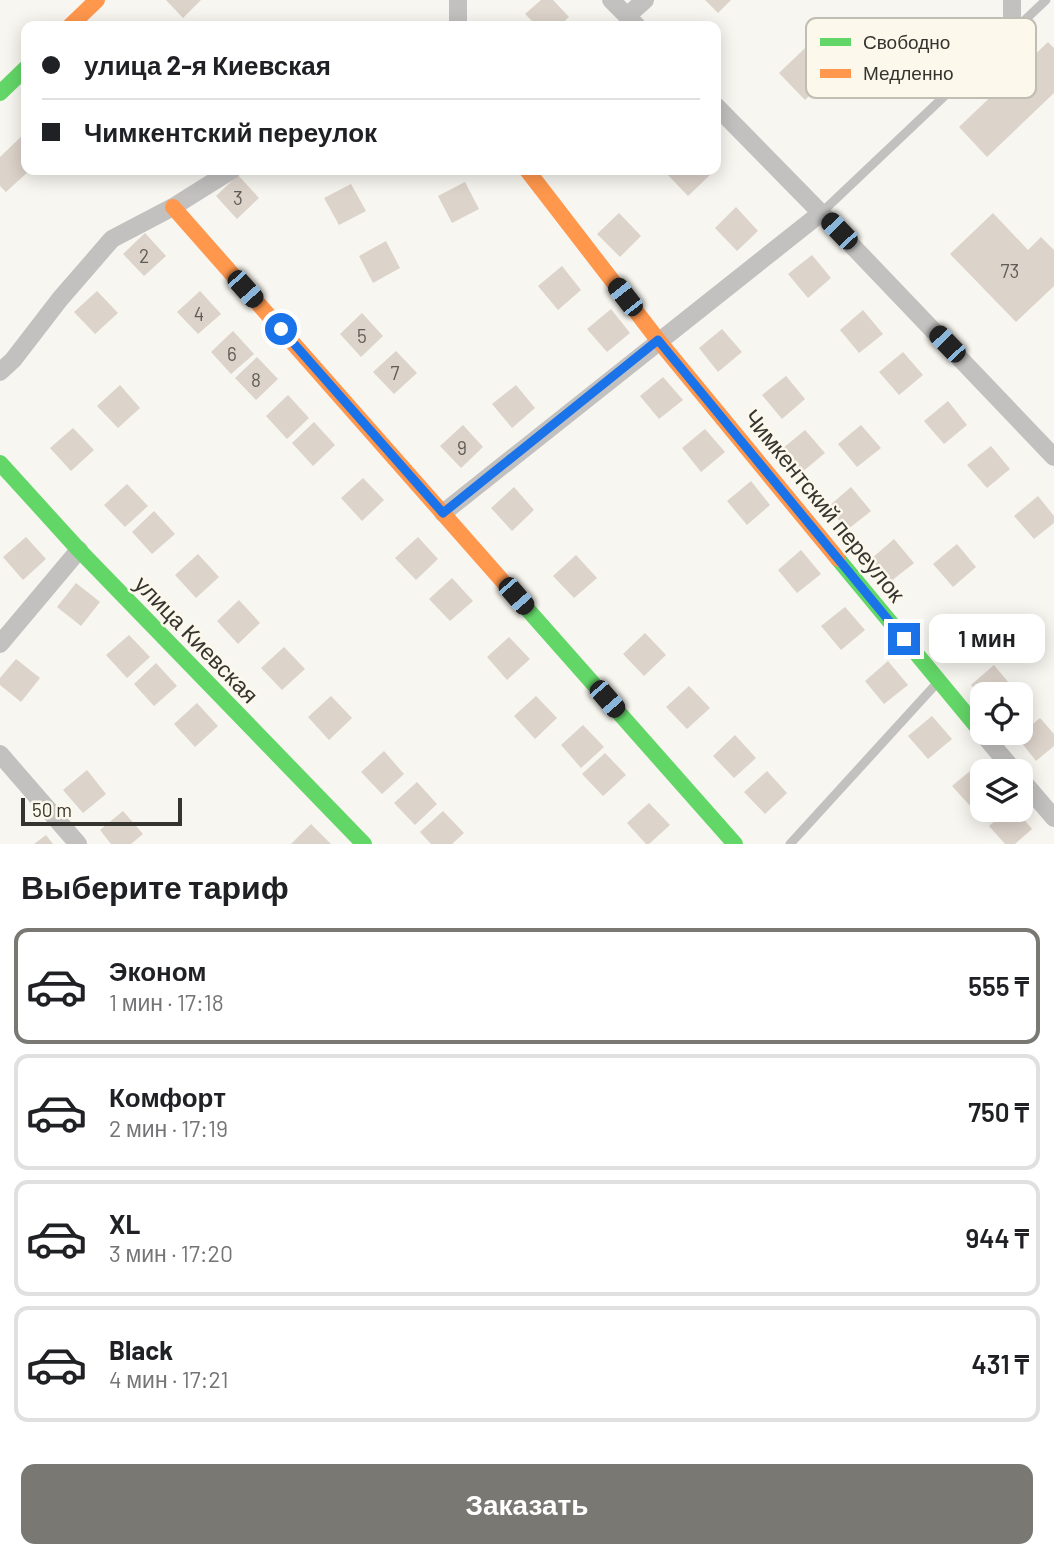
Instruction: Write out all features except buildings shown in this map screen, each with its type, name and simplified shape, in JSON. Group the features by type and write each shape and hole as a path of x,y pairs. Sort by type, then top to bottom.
{"street":[{"path":"75,21 97,0"},
{"path":"458,0 458,21"},
{"path":"611,0 632,21 645,0"},
{"path":"1012,0 1012,18"},
{"path":"0,93 21,73"},
{"path":"721,111 1054,457"},
{"path":"0,372 13,360 60,299 112,239 173,207 224,175"},
{"name":"Чимкентский переулок","path":"531,175 658,340 970,719"},
{"path":"173,207 735,844"},
{"path":"443,513 821,213"},
{"name":"улица Киевская","path":"0,463 79,550 365,844"},
{"path":"0,644 79,550"},
{"name":"Чимкентский переулок","path":"992,745 1004,759"},
{"path":"0,754 78,844"},
{"path":"1033,793 1054,818"}],"lane":[{"path":"1027,18 1046,0"},
{"path":"821,213 943,98"},
{"path":"790,844 939,682"}],"traffic: fast":[{"path":"0,93 21,73"},
{"path":"0,463 79,550 364,844"},
{"path":"838,559 970,718"},
{"path":"521,602 735,844"}],"traffic: slow":[{"path":"75,21 97,0"},
{"path":"531,175 658,340 838,559"},
{"path":"173,207 521,602"}],"route":[{"path":"281,329 443,513 658,340 904,639"}]}
